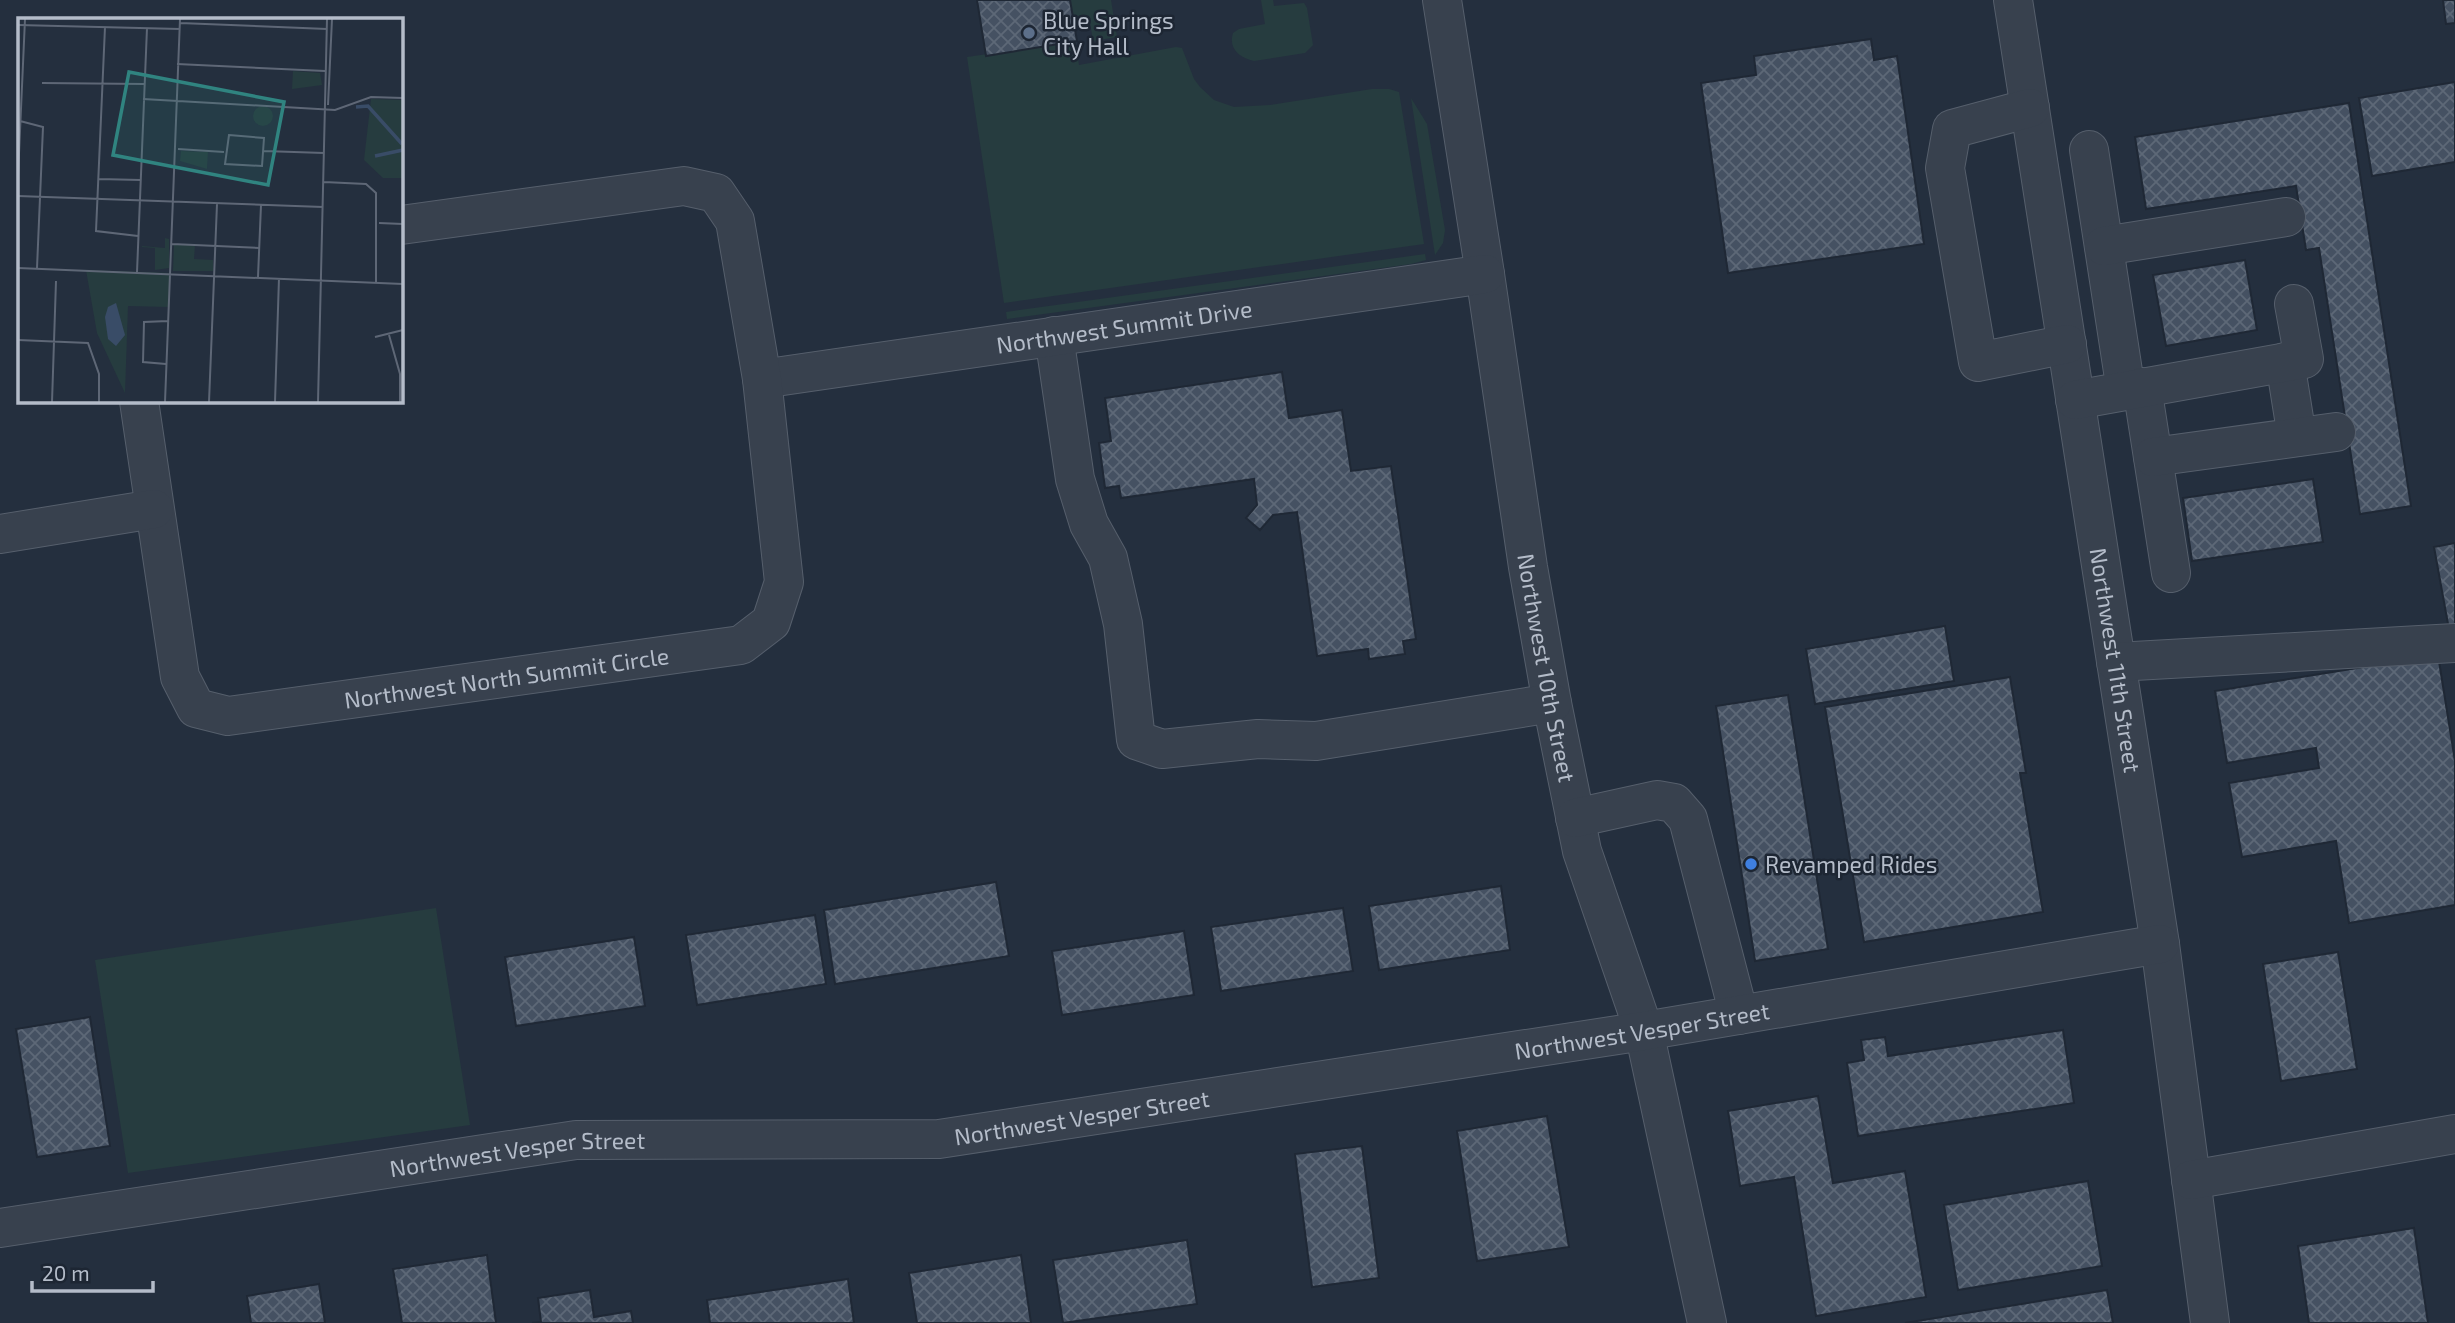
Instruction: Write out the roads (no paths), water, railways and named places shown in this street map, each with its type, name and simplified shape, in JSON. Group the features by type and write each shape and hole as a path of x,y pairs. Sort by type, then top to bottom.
{"street":[{"name":"Northwest 10th Street","path":"1442,0 1528,567 1575,818 1582,851 1644,1031 1707,1323"},
{"name":"Northwest 11th Street","path":"2013,0 2160,944 2210,1323"},
{"path":"2030,108 1952,129 1945,168 1978,362 2067,344"},
{"path":"2089,150 2104,246 2134,389 2153,457 2171,573"},
{"name":"Northwest North Summit Circle","path":"139,402 180,677 196,708 228,716 741,645 771,622 784,582 762,379 735,221 716,193 684,186 402,225"},
{"path":"2104,246 2286,217"},
{"name":"Northwest Summit Drive","path":"762,379 1485,274"},
{"path":"2076,400 2304,359 2294,304"},
{"path":"1055,336 1075,479 1090,524 1108,558 1123,624 1136,740 1162,749 1258,739 1315,741 1552,703"},
{"path":"2285,362 2297,437"},
{"path":"2153,457 2336,432"},
{"path":"0,534 154,509"},
{"path":"2116,662 2455,643"},
{"path":"1575,818 1657,800 1674,803 1688,819 1739,1016"},
{"name":"Northwest Vesper Street","path":"0,1228 576,1140 939,1139 1739,1016 2160,944"},
{"path":"2190,1180 2455,1134"}],"place":[{"name":"Blue Springs City Hall","path":"1029,33"},
{"name":"Revamped Rides","path":"1751,864"}]}
